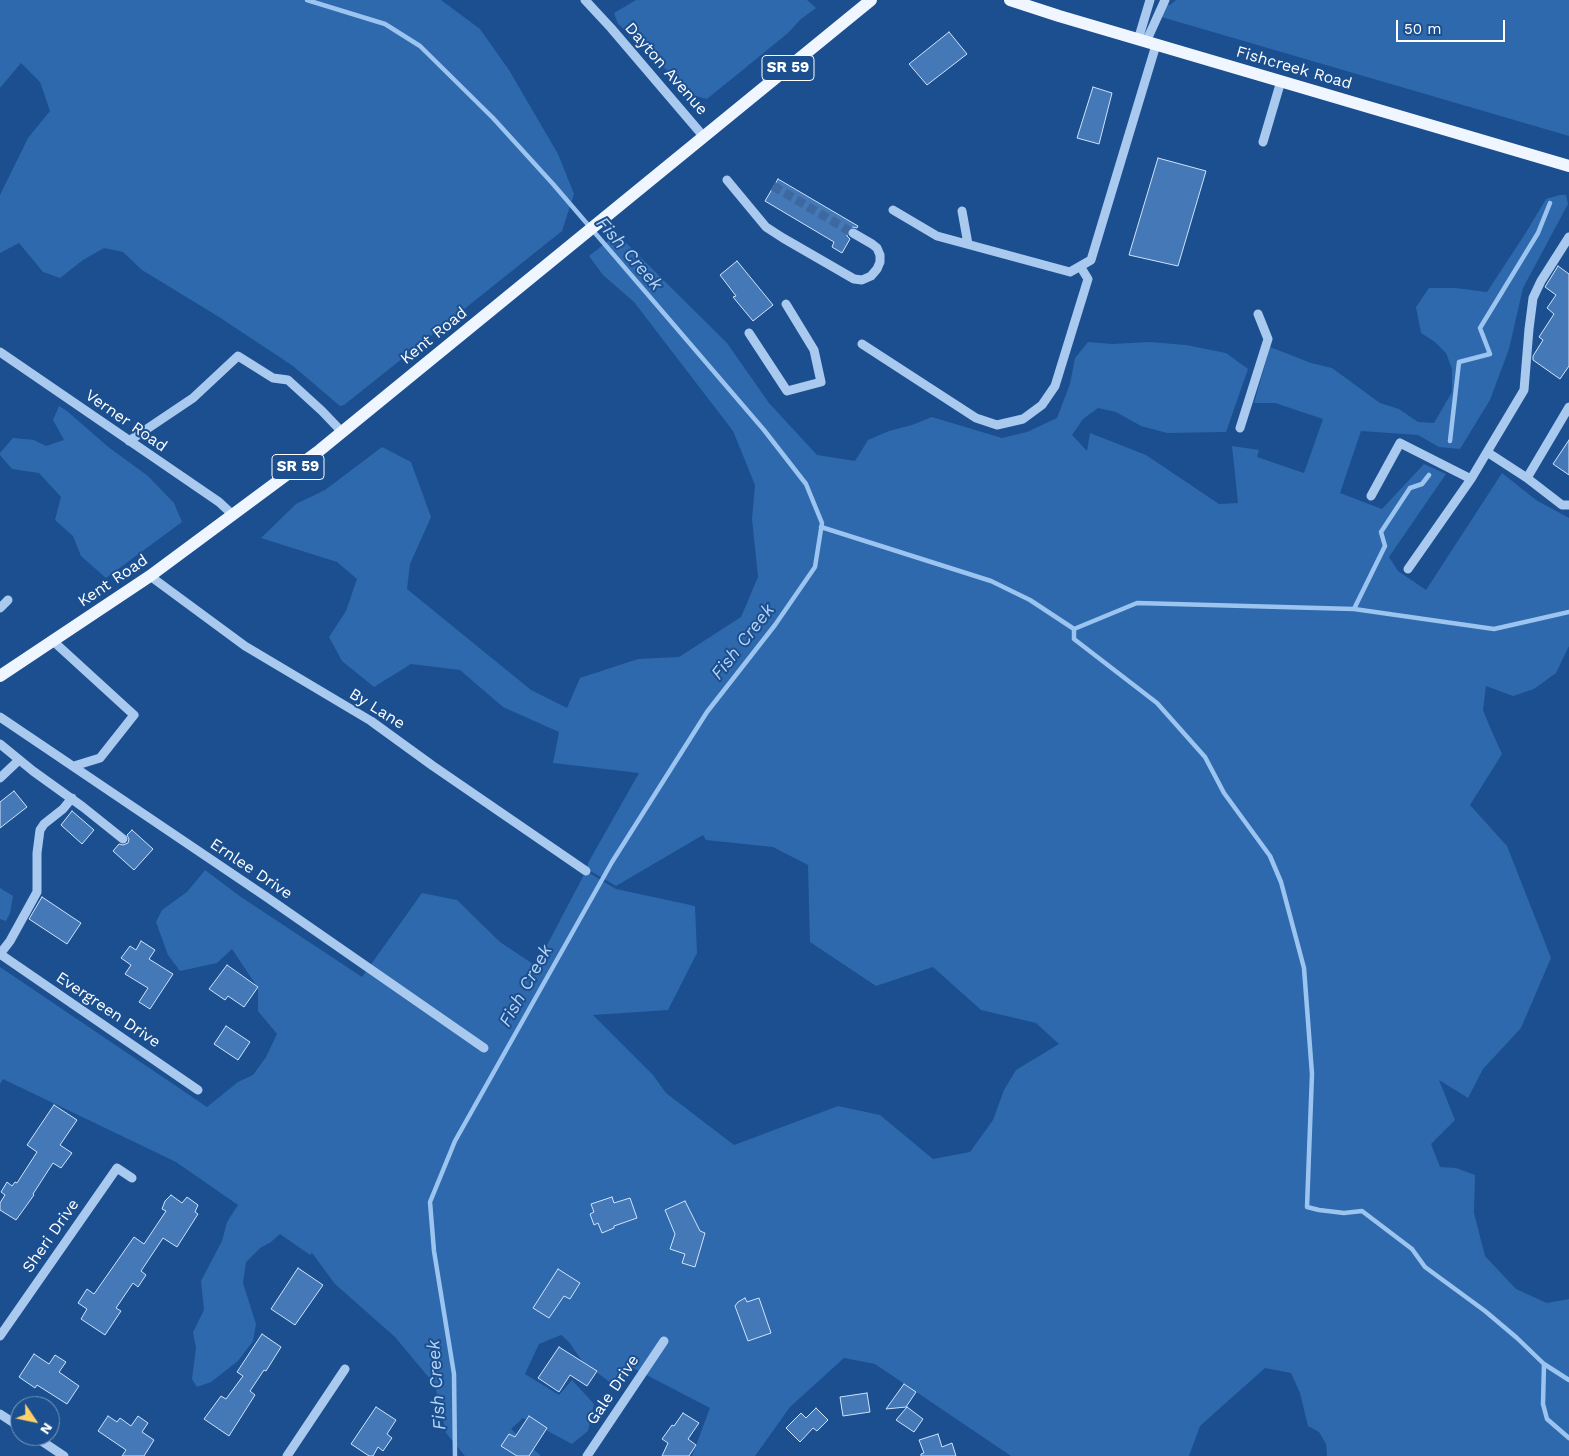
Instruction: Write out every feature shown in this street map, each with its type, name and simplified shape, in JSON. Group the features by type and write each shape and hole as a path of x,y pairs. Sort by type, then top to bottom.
{"main road":[{"name":"Kent Road","path":"0,676 150,576 342,432 871,0"},
{"name":"Fishcreek Road","path":"1010,0 1569,166"}],"street":[{"name":"Dayton Avenue","path":"585,0 704,136"},
{"path":"1147,42 1150,0"},
{"path":"893,210 937,236 1070,272 1091,260 1147,42 1165,0"},
{"path":"1263,142 1281,81"},
{"path":"727,180 766,226 854,280 862,280 871,276 877,269 880,255 877,248 854,233"},
{"path":"962,210 968,244"},
{"path":"1408,569 1471,479 1524,390 1533,298 1540,281 1569,237"},
{"path":"862,344 976,418 997,425 1023,419 1042,404 1056,386 1088,279 1080,266"},
{"path":"748,334 787,391 821,382 814,350 786,304"},
{"path":"1240,428 1268,339 1258,314"},
{"name":"Verner Road","path":"0,352 219,502 233,515"},
{"path":"129,441 193,398 238,356 273,378 288,380 342,432"},
{"path":"1527,478 1569,407"},
{"path":"1371,496 1400,443 1471,479"},
{"path":"1487,452 1562,504 1569,505"},
{"name":"By Lane","path":"150,576 245,646 371,721 586,871"},
{"path":"0,608 8,600"},
{"path":"53,641 134,715 100,758 74,766"},
{"name":"Ernlee Drive","path":"0,717 484,1048"},
{"path":"0,744 123,839"},
{"path":"0,778 19,760"},
{"path":"0,954 10,941 37,892 37,853 40,830 72,798"},
{"name":"Evergreen Drive","path":"0,954 198,1090"},
{"name":"Sheri Drive","path":"0,1336 117,1168 132,1178"},
{"name":"Gale Drive","path":"587,1456 664,1341"},
{"path":"288,1456 345,1369"},
{"path":"49,1446 64,1456"}],"shaded area":[{"path":"0,0 441,0 480,29 509,70 558,154 574,194 562,231 344,405 340,406 293,366 219,317 142,270 123,252 104,248 83,260 60,278 43,272 19,243 0,253 0,195 28,138 50,111 40,82 21,63 0,88"},
{"path":"636,0 807,0 816,8 707,99 691,95 638,41 618,24 614,13"},
{"path":"1176,0 1569,0 1569,136 1158,16 1163,4 1170,5"},
{"path":"1566,195 1568,204 1523,288 1509,349 1490,400 1460,449 1439,447 1418,435 1361,431 1340,493 1382,509 1424,464 1446,474 1389,557 1398,571 1426,590 1502,473 1536,500 1569,518 1569,646 1556,673 1534,689 1513,696 1486,686 1483,710 1502,754 1470,805 1507,846 1551,958 1521,1028 1483,1069 1468,1098 1439,1080 1455,1120 1431,1144 1440,1167 1456,1168 1475,1175 1474,1213 1485,1256 1516,1289 1547,1303 1569,1299 1569,1456 1327,1456 1326,1444 1319,1432 1308,1426 1300,1393 1291,1373 1265,1368 1200,1426 1189,1456 1011,1456 875,1364 844,1358 790,1407 755,1456 692,1456 710,1408 631,1367 616,1387 582,1361 569,1342 561,1335 539,1344 525,1374 559,1395 572,1380 594,1404 588,1431 572,1444 523,1418 511,1429 541,1456 465,1456 446,1433 435,1385 395,1337 335,1284 312,1253 310,1255 280,1234 260,1248 246,1262 243,1283 256,1324 253,1341 238,1361 211,1382 197,1387 192,1379 196,1348 193,1332 204,1310 201,1281 222,1241 227,1222 238,1205 176,1162 3,1079 0,1084 0,967 207,1107 238,1082 253,1075 266,1057 277,1034 258,1011 258,988 232,949 217,963 180,971 168,955 156,922 162,910 187,892 205,870 241,897 362,977 422,893 457,900 500,942 536,966 586,871 616,889 695,906 697,953 668,1010 593,1015 653,1075 666,1093 734,1145 838,1106 880,1115 933,1159 970,1152 993,1120 1004,1090 1016,1070 1059,1044 1036,1023 981,1010 933,967 876,986 810,942 808,865 773,847 706,840 703,835 616,886 587,869 588,863 639,773 553,763 559,732 503,707 460,670 411,664 374,687 342,661 329,637 346,611 357,579 337,562 261,538 296,504 325,490 382,447 411,462 431,517 410,564 407,589 531,690 567,708 580,678 638,659 679,657 741,617 758,577 752,519 755,485 733,431 634,302 603,275 589,256 617,234 727,343 769,403 817,455 855,461 868,440 932,417 1002,438 1027,432 1057,418 1070,384 1075,358 1088,342 1112,344 1150,342 1186,345 1226,353 1248,369 1226,432 1167,433 1141,426 1116,412 1098,408 1083,419 1072,435 1087,451 1090,433 1146,455 1219,504 1238,503 1232,446 1259,450 1257,457 1304,473 1323,419 1275,403 1254,403 1270,347 1311,363 1332,368 1380,403 1399,409 1418,422 1434,423 1452,392 1452,369 1446,353 1435,342 1421,333 1416,307 1429,288 1456,288 1487,292 1546,199"},
{"path":"59,406 107,446 148,476 174,503 182,522 106,578 81,556 73,536 55,520 61,497 39,473 12,469 0,455 13,438 34,440 46,446 64,440 53,420"},
{"path":"0,888 13,896 10,913 6,921 0,919"}],"building":[{"path":"949,32 967,54 927,85 909,64"},
{"path":"1093,87 1112,93 1099,144 1077,138"},
{"path":"1158,158 1206,171 1178,266 1129,255"},
{"path":"778,179 858,226 857,228 848,229 847,236 850,239 842,253 832,247 834,242 765,201"},
{"path":"737,261 773,305 753,321 733,297 736,296 720,275"},
{"path":"1558,266 1569,274 1569,366 1560,379 1533,360 1533,356 1543,340 1539,337 1554,314 1547,308 1556,295 1545,287"},
{"path":"1569,440 1569,475 1553,464"},
{"path":"14,791 27,807 0,828 0,802"},
{"path":"72,811 94,830 82,844 61,825"},
{"path":"132,830 153,849 134,870 113,851 119,844 128,843 127,835"},
{"path":"42,897 81,923 67,944 29,919"},
{"path":"141,941 155,950 149,959 173,974 150,1009 139,1002 148,988 125,974 131,965 121,958 130,946 136,950"},
{"path":"227,965 258,987 244,1007 228,996 225,1000 209,989"},
{"path":"226,1026 250,1042 238,1060 214,1044"},
{"path":"54,1105 77,1120 60,1145 72,1153 61,1168 53,1163 16,1220 0,1210 0,1203 5,1195 1,1192 7,1182 12,1186 15,1182 17,1183 37,1152 27,1145"},
{"path":"171,1195 182,1203 187,1197 198,1205 195,1212 198,1214 177,1247 163,1238 141,1271 146,1275 138,1287 133,1283 116,1308 121,1311 105,1335 81,1319 87,1309 78,1303 87,1289 94,1294 134,1237 144,1244 166,1211 162,1209 165,1201"},
{"path":"612,1197 614,1203 630,1198 637,1218 614,1226 614,1228 602,1233 598,1223 594,1225 590,1214 594,1212 591,1204"},
{"path":"685,1201 700,1231 705,1233 695,1267 682,1263 685,1254 670,1249 675,1234 665,1210"},
{"path":"298,1268 323,1285 295,1325 271,1309"},
{"path":"558,1269 580,1283 570,1299 564,1296 549,1318 533,1308"},
{"path":"745,1298 747,1302 759,1298 771,1333 748,1341 735,1306"},
{"path":"262,1334 281,1347 266,1371 264,1370 250,1391 255,1395 229,1436 204,1419 221,1396 226,1399 243,1376 237,1372"},
{"path":"559,1347 597,1371 587,1386 570,1375 559,1392 538,1378"},
{"path":"34,1354 49,1364 55,1355 66,1362 59,1372 79,1386 67,1404 60,1400 60,1396 54,1396 37,1385 35,1388 19,1377"},
{"path":"904,1384 916,1392 906,1407 886,1409"},
{"path":"867,1393 870,1412 843,1416 840,1397"},
{"path":"376,1407 396,1420 387,1434 392,1438 383,1451 378,1447 373,1456 369,1456 351,1444"},
{"path":"907,1407 923,1419 914,1432 896,1420"},
{"path":"816,1408 828,1420 817,1431 813,1428 800,1442 786,1428 801,1413 806,1418"},
{"path":"683,1413 699,1423 688,1439 696,1445 689,1456 662,1456 668,1443 662,1439"},
{"path":"108,1416 117,1422 120,1418 131,1426 138,1416 148,1423 142,1432 154,1440 144,1456 122,1456 126,1450 98,1431"},
{"path":"529,1416 547,1428 529,1456 517,1456 501,1446 509,1434 515,1437"},
{"path":"938,1434 942,1447 952,1443 956,1456 921,1456 924,1453 919,1440"}],"waterway":[{"name":"Fish Creek","path":"307,0 385,24 420,46 493,118 553,184 764,430 806,484 822,523 815,567 775,625 707,712 612,862 455,1141 430,1202 434,1251 454,1374 455,1456"},
{"path":"1450,441 1459,362 1490,354 1480,328 1538,233 1550,203"},
{"path":"1354,609 1385,546 1381,532 1410,488 1422,484 1429,475"},
{"path":"821,527 991,581 1030,600 1074,629 1074,639 1157,703 1205,757 1224,793 1270,856 1281,882 1304,968 1312,1074 1307,1207 1344,1213 1362,1211 1412,1249 1425,1267 1485,1311 1544,1364 1569,1380"},
{"path":"1074,629 1137,603 1354,609 1494,629 1569,612"},
{"path":"1544,1364 1543,1404 1547,1419 1569,1438"}],"tunnel":[{"path":"773,186 853,233"}]}
